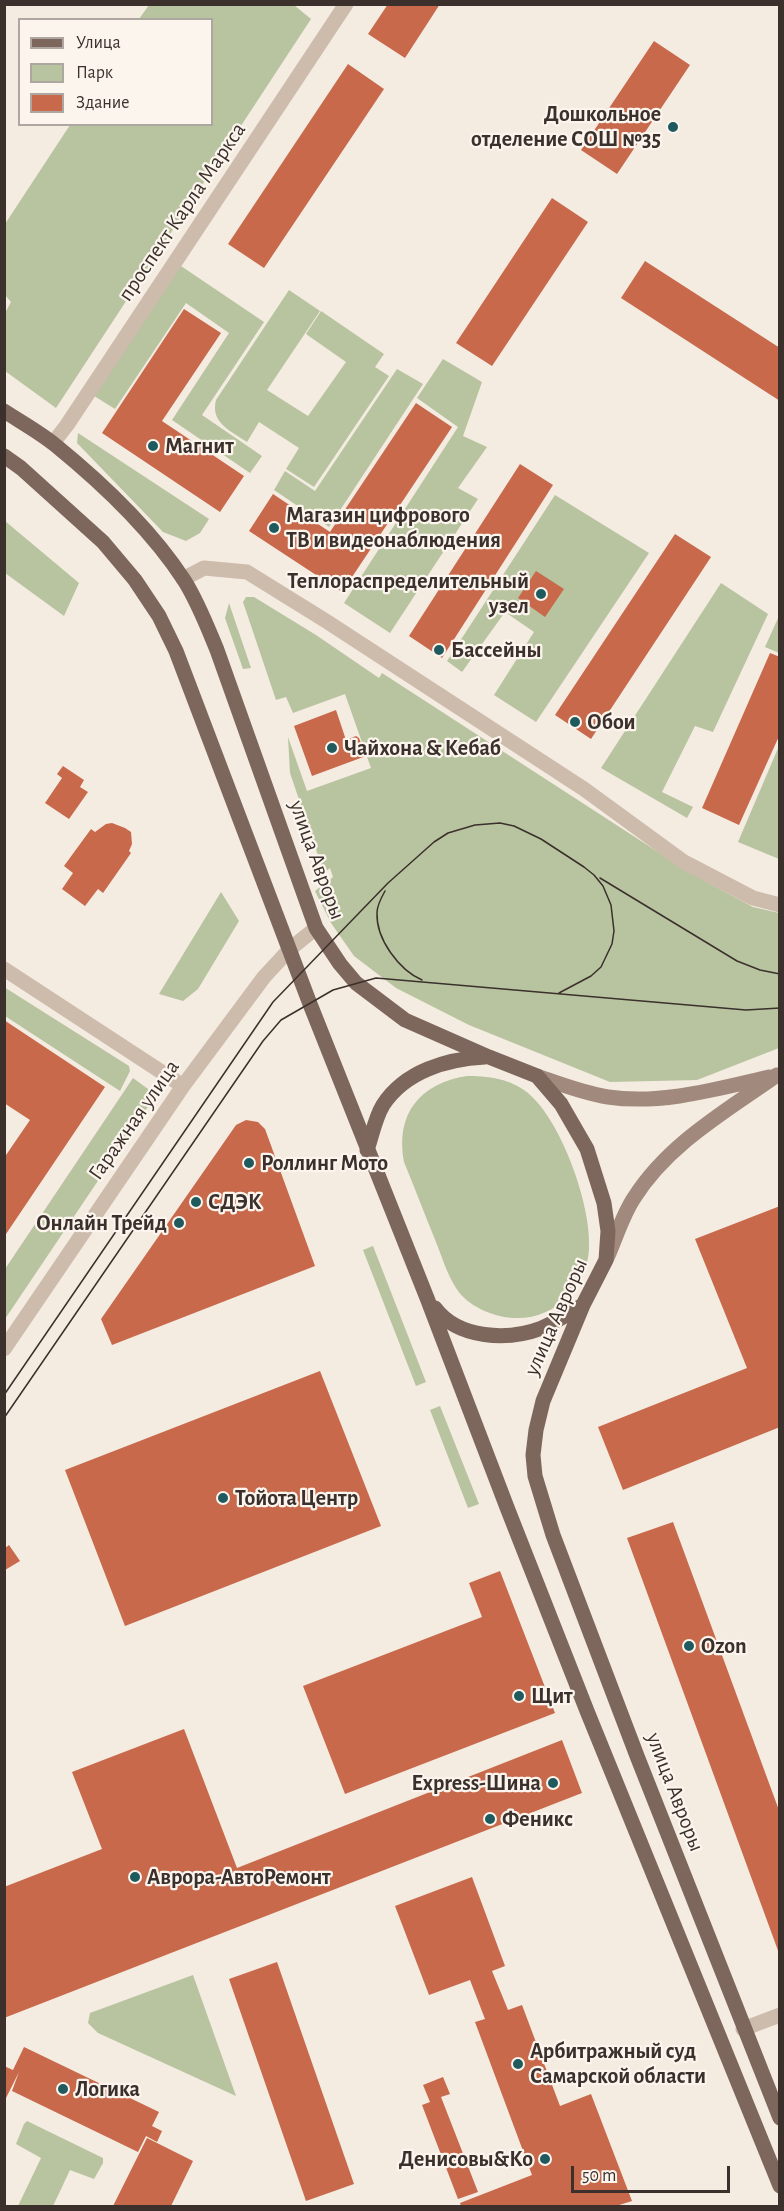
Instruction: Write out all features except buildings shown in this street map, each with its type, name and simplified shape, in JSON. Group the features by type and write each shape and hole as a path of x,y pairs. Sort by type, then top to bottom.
{"main road":[{"name":"улица Авроры","path":"4,411 53,443 108,492 143,528 183,579 201,610 221,660 316,928 340,964 356,983 405,1020 537,1076 561,1104 587,1149 604,1203 608,1231 606,1260 583,1305 543,1401 533,1455 535,1476 557,1546 743,2029 780,2118"},
{"path":"4,456 21,468 103,542 135,580 159,616 176,651 367,1150 428,1298 579,1690 780,2186"},
{"path":"367,1150 382,1106 409,1078 441,1064 466,1058 489,1057"},
{"path":"537,1076 576,1090 612,1097 634,1098 692,1094 778,1075"},
{"path":"606,1260 632,1200 668,1155 688,1138 778,1075"},
{"path":"428,1298 450,1323 463,1329 494,1335 529,1332 544,1327 583,1305"}],"street":[{"name":"проспект Карла Маркса","path":"53,443 346,4"},
{"path":"183,579 204,568 247,572 584,789 684,862 753,898 780,905"},
{"name":"Гаражная улица","path":"4,1350 183,1086 264,977 290,949 316,928"},
{"path":"4,969 183,1086"},
{"path":"743,2029 780,2015"}],"green space":[{"path":"149,5 294,5 311,19 56,408 5,371 5,313 11,302 5,295 5,224 69,126 213,126 213,18 140,18"},
{"path":"178,264 264,322 202,415 262,456 250,473 172,420 229,333 186,303 115,409 91,394"},
{"path":"289,290 320,311 267,390 308,416 346,362 306,334 321,311 384,354 375,367 389,376 314,487 286,469 299,448 259,422 247,442 223,426 216,415 215,408 216,400"},
{"path":"443,359 482,382 463,436 487,447 458,488 478,499 390,633 344,603 458,427 417,398"},
{"path":"397,369 423,384 329,527 274,490 285,471 315,491"},
{"path":"78,433 209,519 200,533 186,541 163,532 77,443"},
{"path":"555,495 649,553 536,722 494,695 534,632 505,612 462,672 447,661"},
{"path":"5,521 79,583 64,616 5,573"},
{"path":"721,583 768,614 713,732 695,726 662,792 693,807 687,818 601,768"},
{"path":"246,597 254,597 316,635 379,678 382,673 692,874 753,907 779,913 779,1048 697,1080 610,1082 469,1025 396,988 354,956 331,923 315,891 333,877 330,868 324,873 290,773 288,737 307,791 371,768 345,694 293,713 286,697 276,700 243,602"},
{"path":"229,603 251,668 243,669 225,618"},
{"path":"779,616 779,653 765,647"},
{"path":"779,746 780,859 738,842"},
{"path":"221,892 239,921 198,989 183,1001 159,994"},
{"path":"4,987 129,1066 130,1071 120,1091 5,1016"},
{"path":"467,1076 504,1080 524,1090 537,1102 550,1119 561,1140 579,1186 589,1231 587,1263 582,1277 566,1299 542,1314 514,1318 498,1315 481,1309 461,1294 447,1271 404,1162 403,1129 414,1104 436,1086"},
{"path":"133,1078 148,1089 152,1095 151,1102 5,1319 5,1269"},
{"path":"373,1246 426,1382 416,1386 363,1250"},
{"path":"440,1406 479,1504 468,1508 430,1410"},
{"path":"193,1975 236,2096 98,2033 88,2023 90,2013"},
{"path":"27,2121 103,2158 103,2163 94,2179 70,2170 53,2206 18,2206 41,2158 16,2144"}],"tram line":[{"path":"4,1395 273,1002 388,883 434,842 448,833 475,825 500,823 514,826 541,839 594,875 603,886 611,905 614,931 612,944 601,967 591,976 559,993"},
{"path":"600,878 737,961 760,970 780,974"},
{"path":"385,891 377,910 380,933 397,961 422,980"},
{"path":"4,1418 263,1041 281,1020 333,990 376,978 746,1010 780,1008"}],"place":[{"name":"Дошкольное отделение СОШ №35","path":"673,127"},
{"name":"Магнит","path":"153,446"},
{"name":"Магазин цифрового ТВ и видеонаблюдения","path":"274,528"},
{"name":"Теплораспределительный узел","path":"541,594"},
{"name":"Бассейны","path":"439,650"},
{"name":"Обои","path":"575,722"},
{"name":"Чайхона & Кебаб","path":"332,748"},
{"name":"Роллинг Мото","path":"249,1163"},
{"name":"СДЭК","path":"196,1202"},
{"name":"Онлайн Трейд","path":"179,1223"},
{"name":"Тойота Центр","path":"223,1498"},
{"name":"Ozon","path":"689,1646"},
{"name":"Щит","path":"519,1696"},
{"name":"Express-Шина","path":"553,1783"},
{"name":"Феникс","path":"490,1819"},
{"name":"Аврора-АвтоРемонт","path":"135,1877"},
{"name":"Арбитражный суд Самарской области","path":"518,2064"},
{"name":"Логика","path":"63,2089"},
{"name":"Денисовы&Ко","path":"545,2159"}]}
